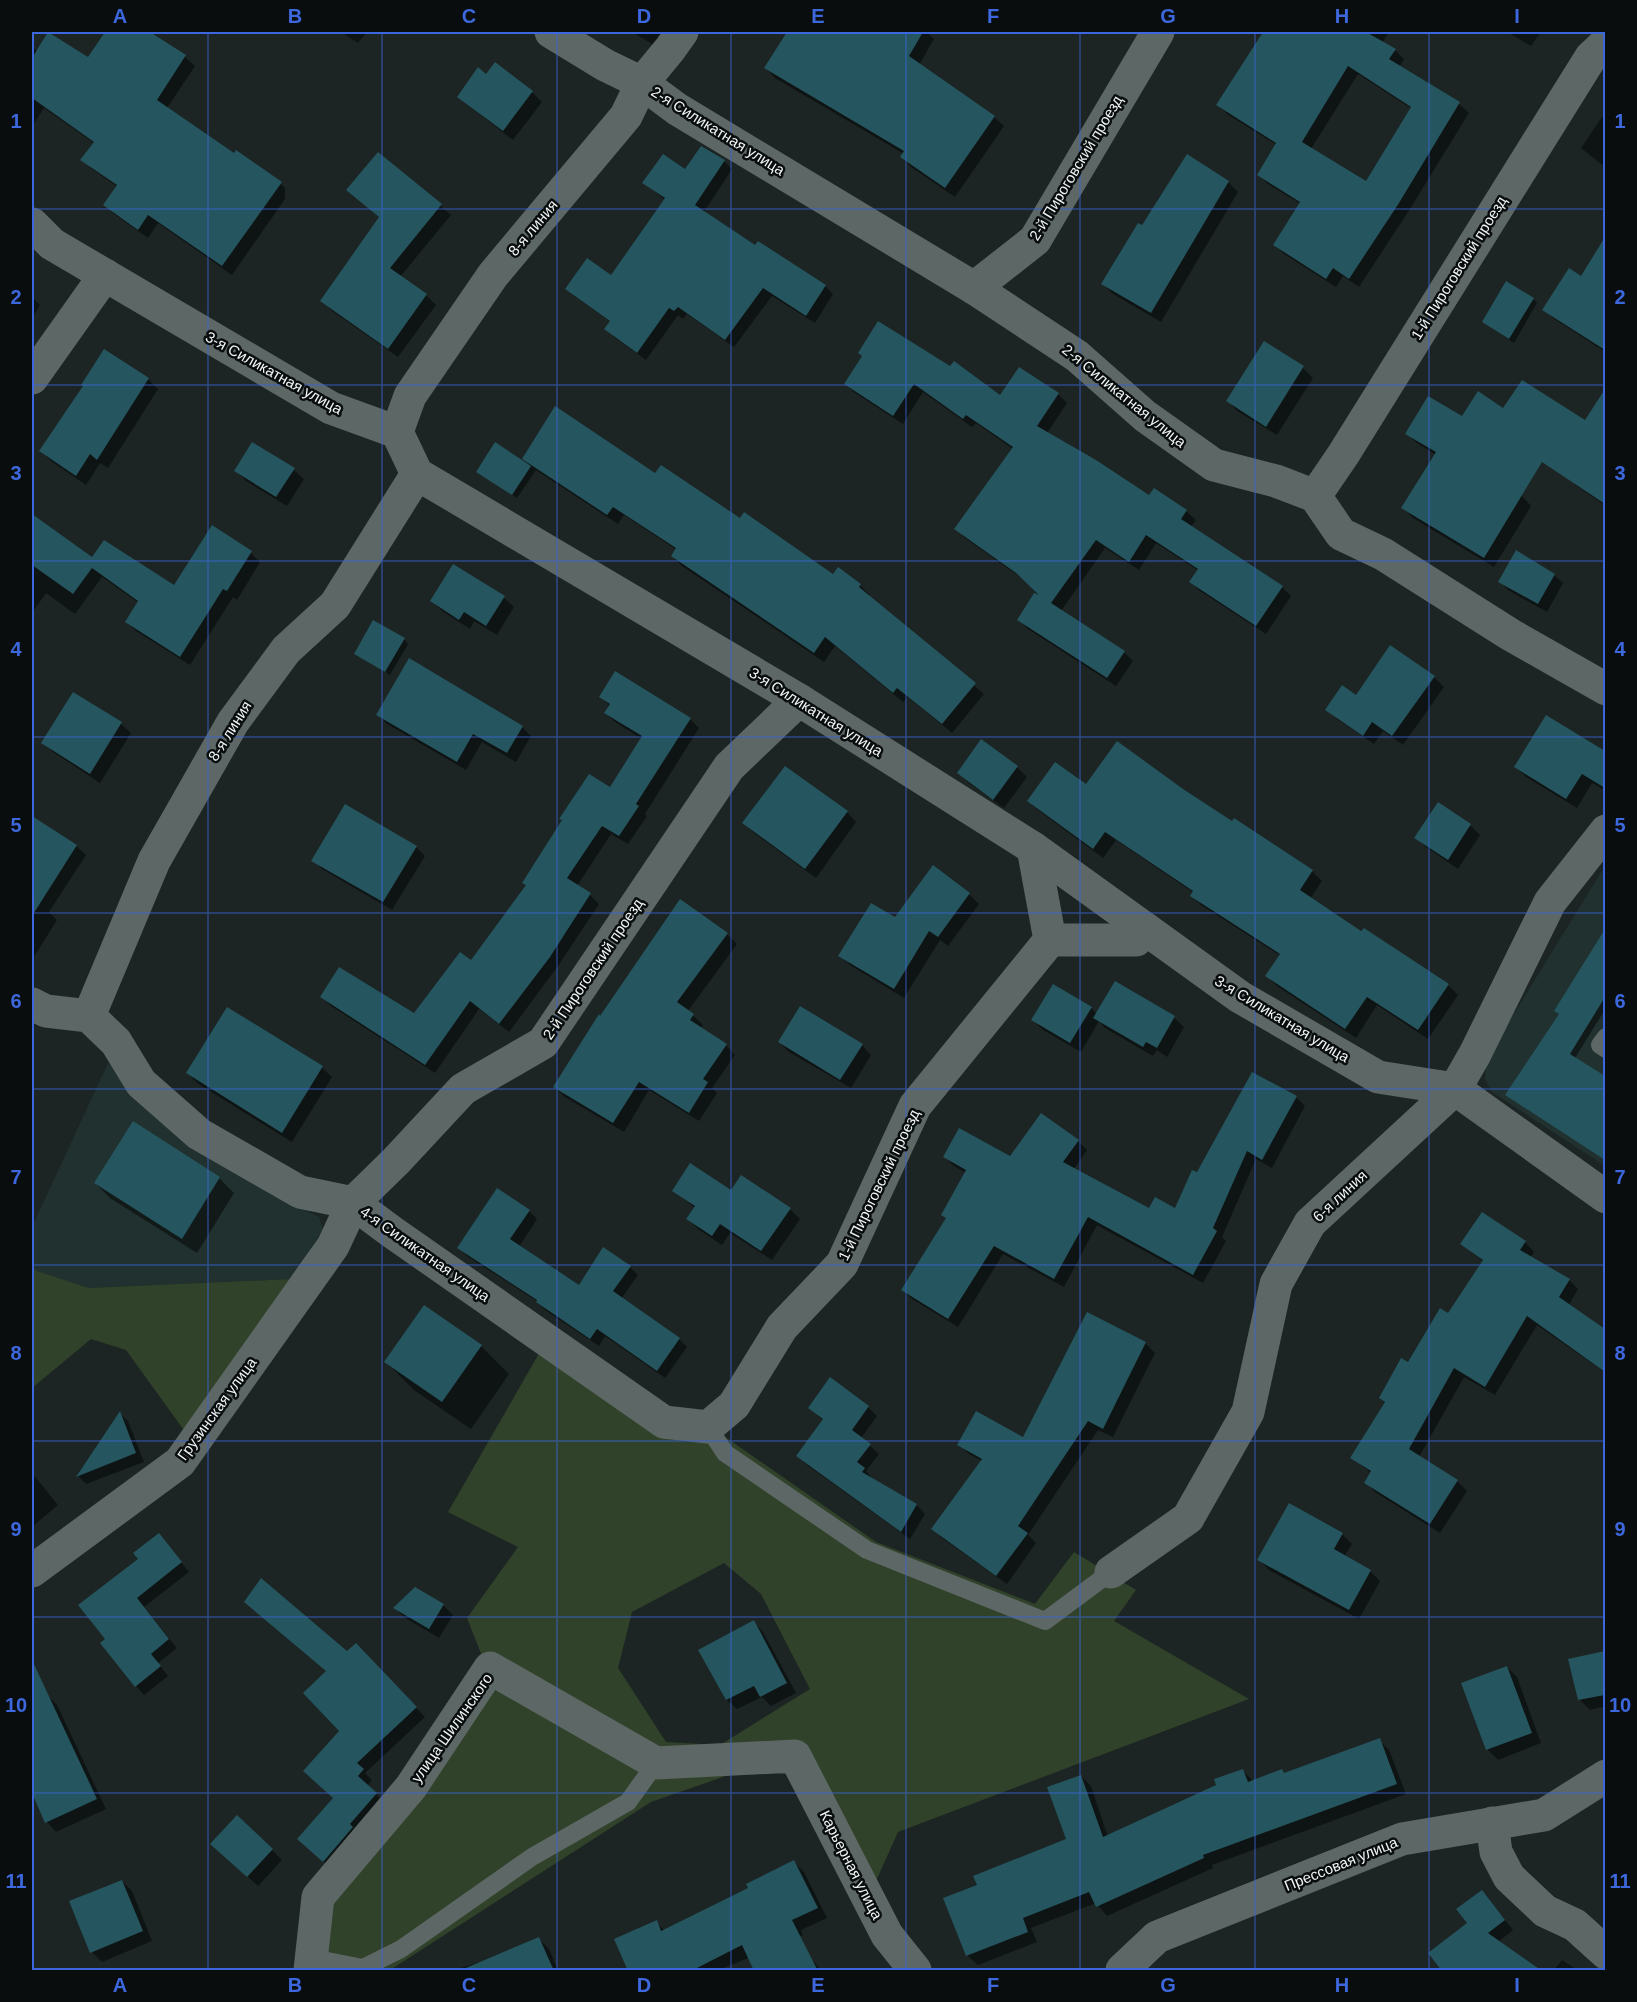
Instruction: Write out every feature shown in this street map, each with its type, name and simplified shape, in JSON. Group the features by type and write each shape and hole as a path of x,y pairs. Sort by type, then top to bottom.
{"street":[{"name":"2-я Силикатная улица","path":"551,32 605,65 642,83 677,109 974,288 1077,356 1145,416 1214,465 1276,481 1315,496"},
{"name":"8-я линия","path":"397,432 410,396 493,275 626,116 642,83 682,32"},
{"name":"2-й Пироговский проезд","path":"974,288 1035,240 1158,32"},
{"name":"1-й Пироговский проезд","path":"1315,496 1591,57 1605,43"},
{"name":"3-я Силикатная улица","path":"32,224 52,244 331,408 397,432"},
{"path":"32,378 105,275"},
{"path":"397,432 417,474"},
{"name":"8-я линия","path":"89,1016 154,861 233,722 286,650 335,605 417,474"},
{"name":"3-я Силикатная улица","path":"417,474 798,700 1033,848 1240,997 1378,1077 1455,1089 1605,1197"},
{"path":"1315,496 1341,534 1383,554 1511,635 1605,689"},
{"name":"2-й Пироговский проезд","path":"353,1203 463,1089 543,1043 729,767 798,700"},
{"name":"6-я линия","path":"1111,1572 1188,1518 1248,1412 1276,1284 1310,1223 1455,1089 1475,1054 1550,902 1605,831"},
{"path":"1033,848 1050,940 1136,940 1148,930"},
{"name":"1-й Пироговский проезд","path":"708,1427 734,1405 782,1327 842,1264 915,1106 1050,940"},
{"path":"32,1004 46,1011 89,1016"},
{"name":"4-я Силикатная улица","path":"89,1016 116,1042 141,1083 199,1134 300,1192 353,1203 664,1422 708,1427"},
{"name":"Грузинская улица","path":"32,1570 180,1462 333,1246 353,1203"},
{"name":"улица Шилинского","path":"311,1964 318,1898 411,1787 490,1668 656,1763"},
{"name":"Карьерная улица","path":"656,1763 795,1756 887,1935 915,1971"},
{"name":"Прессовая улица","path":"1122,1971 1156,1937 1402,1839 1544,1815 1605,1776"},
{"path":"1492,1823 1496,1852 1509,1877 1545,1911 1575,1925 1605,1953"}],"lane":[{"path":"1605,1037 1600,1046 1605,1049"},
{"path":"708,1427 725,1453 867,1550 1046,1621 1111,1572"},
{"path":"311,1964 363,1968 401,1949 532,1857 628,1802 656,1763"}],"shaded area":[{"path":"1605,866 1605,1166 1492,1092 1485,1079 1486,1059"},
{"path":"109,1061 292,1204 319,1217 323,1230 291,1279 89,1288 37,1271 32,1266 32,1227"}],"green space":[{"path":"32,1266 37,1271 89,1288 291,1279 186,1433 126,1350 91,1339 32,1388"},
{"path":"541,1350 661,1431 687,1442 721,1434 876,1542 1035,1604 1074,1552 1136,1590 1114,1621 1249,1699 898,1832 876,1881 794,1775 746,1769 651,1802 390,1970 298,1970 305,1946 402,1783 482,1656 467,1618 518,1547 448,1512","holes":["724,1563 761,1594 810,1689 720,1745 666,1742 618,1668 632,1612"]}],"building":[{"path":"48,32 88,57 105,32 150,32 186,55 157,100 234,153 236,150 282,182 222,266 148,215 138,230 103,205 117,185 80,160 94,142 32,98 32,58"},
{"path":"787,32 923,32 909,56 995,116 945,188 900,157 904,151 764,68"},
{"path":"1263,32 1366,32 1396,49 1389,59 1460,102 1399,203 1349,279 1333,268 1326,279 1273,245 1300,202 1257,175 1276,143 1216,105","holes":["1348,66 1411,107 1366,181 1302,142"]},
{"path":"495,62 533,91 503,131 457,97 478,67 486,74"},
{"path":"701,146 725,160 695,205 755,245 758,241 826,285 806,316 763,288 725,340 678,307 674,311 669,308 637,353 604,329 610,321 565,289 587,258 611,275 665,198 642,183 663,154 685,169"},
{"path":"378,152 442,204 390,268 427,294 388,349 320,301 379,217 346,190"},
{"path":"1187,154 1229,181 1151,313 1101,284 1138,223 1142,225"},
{"path":"1605,237 1605,350 1542,310 1569,268 1581,276"},
{"path":"1506,281 1534,298 1509,339 1482,322"},
{"path":"878,321 950,366 954,361 1000,395 1019,367 1059,393 1037,426 1096,460 1149,495 1154,488 1187,510 1181,519 1283,586 1256,626 1189,582 1198,569 1146,535 1129,562 1096,540 1051,603 1125,651 1107,678 1017,620 1034,593 1039,595 1016,573 954,529 1013,447 966,415 963,419 914,384 893,416 844,384 862,356 858,353"},
{"path":"1264,341 1304,366 1266,427 1226,401"},
{"path":"104,349 149,378 97,460 90,454 76,476 39,451 83,386 81,385"},
{"path":"1522,380 1585,420 1605,389 1605,504 1542,462 1484,558 1401,508 1436,452 1405,434 1428,396 1462,416 1478,391 1503,408"},
{"path":"555,406 655,473 661,465 740,518 744,512 833,574 838,567 976,683 942,724 897,688 893,693 825,637 814,653 671,556 676,548 613,507 607,515 522,459"},
{"path":"252,442 295,468 276,497 234,471"},
{"path":"495,442 531,466 512,495 476,472"},
{"path":"32,514 92,557 104,540 174,585 212,525 252,551 227,591 223,589 180,657 125,622 138,601 92,568 73,594 32,565"},
{"path":"1516,550 1555,574 1538,604 1498,582"},
{"path":"453,564 505,596 486,626 464,612 459,620 430,601"},
{"path":"373,620 405,638 385,672 354,654"},
{"path":"1390,645 1435,676 1392,736 1372,722 1363,736 1325,710 1342,685 1356,695"},
{"path":"409,658 523,726 507,753 473,734 457,762 376,715"},
{"path":"615,671 691,718 636,804 639,806 619,836 602,826 567,878 591,893 550,957 499,1024 470,1001 425,1065 320,997 339,967 414,1013 460,952 471,960 526,885 522,883 562,820 559,819 589,774 610,787 642,736 604,713 610,704 599,697"},
{"path":"73,692 122,722 90,774 41,743"},
{"path":"1546,715 1605,751 1605,788 1582,774 1566,799 1514,767"},
{"path":"981,739 1018,766 993,800 957,773"},
{"path":"1117,741 1183,789 1232,821 1234,818 1313,870 1300,890 1361,931 1364,928 1449,984 1418,1030 1367,997 1345,1029 1265,976 1280,954 1190,896 1193,891 1105,832 1093,849 1027,801 1055,762 1086,784"},
{"path":"785,766 848,811 805,869 742,823"},
{"path":"1438,802 1471,824 1448,860 1414,838"},
{"path":"345,804 417,846 383,902 311,861"},
{"path":"32,816 77,845 32,916"},
{"path":"933,865 970,893 938,937 929,931 894,989 838,956 871,903 895,917"},
{"path":"680,899 728,933 677,1002 694,1014 690,1020 727,1044 703,1079 708,1082 689,1113 639,1082 613,1123 553,1087 599,1014 600,1016"},
{"path":"1605,929 1605,997 1570,1054 1605,1076 1605,1160 1505,1095 1559,1014 1554,1011"},
{"path":"1115,981 1175,1016 1157,1048 1146,1042 1143,1047 1093,1018"},
{"path":"1053,984 1092,1007 1070,1043 1031,1020"},
{"path":"800,1006 863,1044 840,1080 778,1042"},
{"path":"227,1007 323,1066 282,1133 186,1073"},
{"path":"1252,1072 1297,1096 1262,1160 1247,1151 1213,1228 1217,1231 1193,1275 1088,1217 1054,1279 994,1246 948,1319 901,1290 946,1218 941,1215 966,1170 943,1157 959,1128 1010,1156 1041,1113 1079,1140 1063,1162 1149,1208 1155,1197 1175,1208 1192,1170 1197,1172"},
{"path":"133,1121 220,1177 182,1239 94,1183"},
{"path":"690,1163 731,1190 741,1175 791,1208 761,1251 720,1224 712,1236 686,1219 695,1206 672,1191"},
{"path":"497,1188 530,1210 510,1239 579,1285 603,1247 631,1266 613,1291 680,1338 657,1371 597,1329 590,1339 536,1302 537,1300 457,1248"},
{"path":"1482,1212 1526,1241 1520,1250 1570,1279 1559,1297 1605,1329 1605,1372 1527,1316 1485,1387 1454,1368 1409,1449 1458,1480 1430,1524 1364,1483 1371,1471 1350,1458 1385,1402 1379,1398 1401,1358 1408,1362 1440,1308 1448,1313 1483,1260 1460,1244"},
{"path":"424,1305 482,1345 442,1402 384,1362"},
{"path":"1087,1312 1146,1342 1103,1429 1088,1421 1018,1526 1028,1533 996,1576 931,1529 982,1459 957,1445 976,1411 1023,1437"},
{"path":"830,1377 869,1406 852,1430 871,1444 857,1462 865,1468 862,1472 917,1504 901,1532 796,1456 823,1419 808,1408"},
{"path":"120,1411 136,1453 76,1477"},
{"path":"1289,1503 1343,1533 1334,1549 1371,1570 1349,1610 1257,1560"},
{"path":"159,1533 182,1562 137,1598 169,1639 151,1654 161,1666 135,1687 100,1643 105,1639 78,1605 138,1559 133,1553"},
{"path":"261,1578 347,1651 356,1643 417,1707 357,1763 364,1769 358,1776 377,1793 350,1824 353,1827 323,1862 297,1839 333,1798 303,1771 339,1731 303,1693 326,1671 244,1602"},
{"path":"415,1587 444,1604 429,1629 393,1608"},
{"path":"754,1620 787,1683 760,1697 754,1686 726,1700 698,1650"},
{"path":"1605,1651 1605,1695 1578,1700 1568,1659"},
{"path":"32,1660 97,1799 45,1823 32,1793"},
{"path":"1507,1666 1532,1733 1486,1750 1461,1683"},
{"path":"1380,1738 1397,1784 1203,1855 1204,1858 1096,1907 1089,1892 1023,1918 1028,1932 966,1956 943,1898 977,1885 973,1876 1066,1839 1047,1787 1081,1775 1103,1837 1216,1785 1214,1779 1243,1769 1248,1782 1282,1769 1284,1773"},
{"path":"237,1815 273,1849 247,1877 210,1844"},
{"path":"794,1860 818,1908 792,1920 818,1971 754,1971 742,1945 691,1971 628,1971 614,1939 657,1920 661,1931 748,1888 746,1884"},
{"path":"122,1880 143,1931 90,1953 69,1901"},
{"path":"1482,1890 1505,1920 1488,1933 1542,1971 1442,1971 1428,1953 1467,1923 1456,1909"},
{"path":"539,1937 554,1971 461,1971 461,1970"}]}
